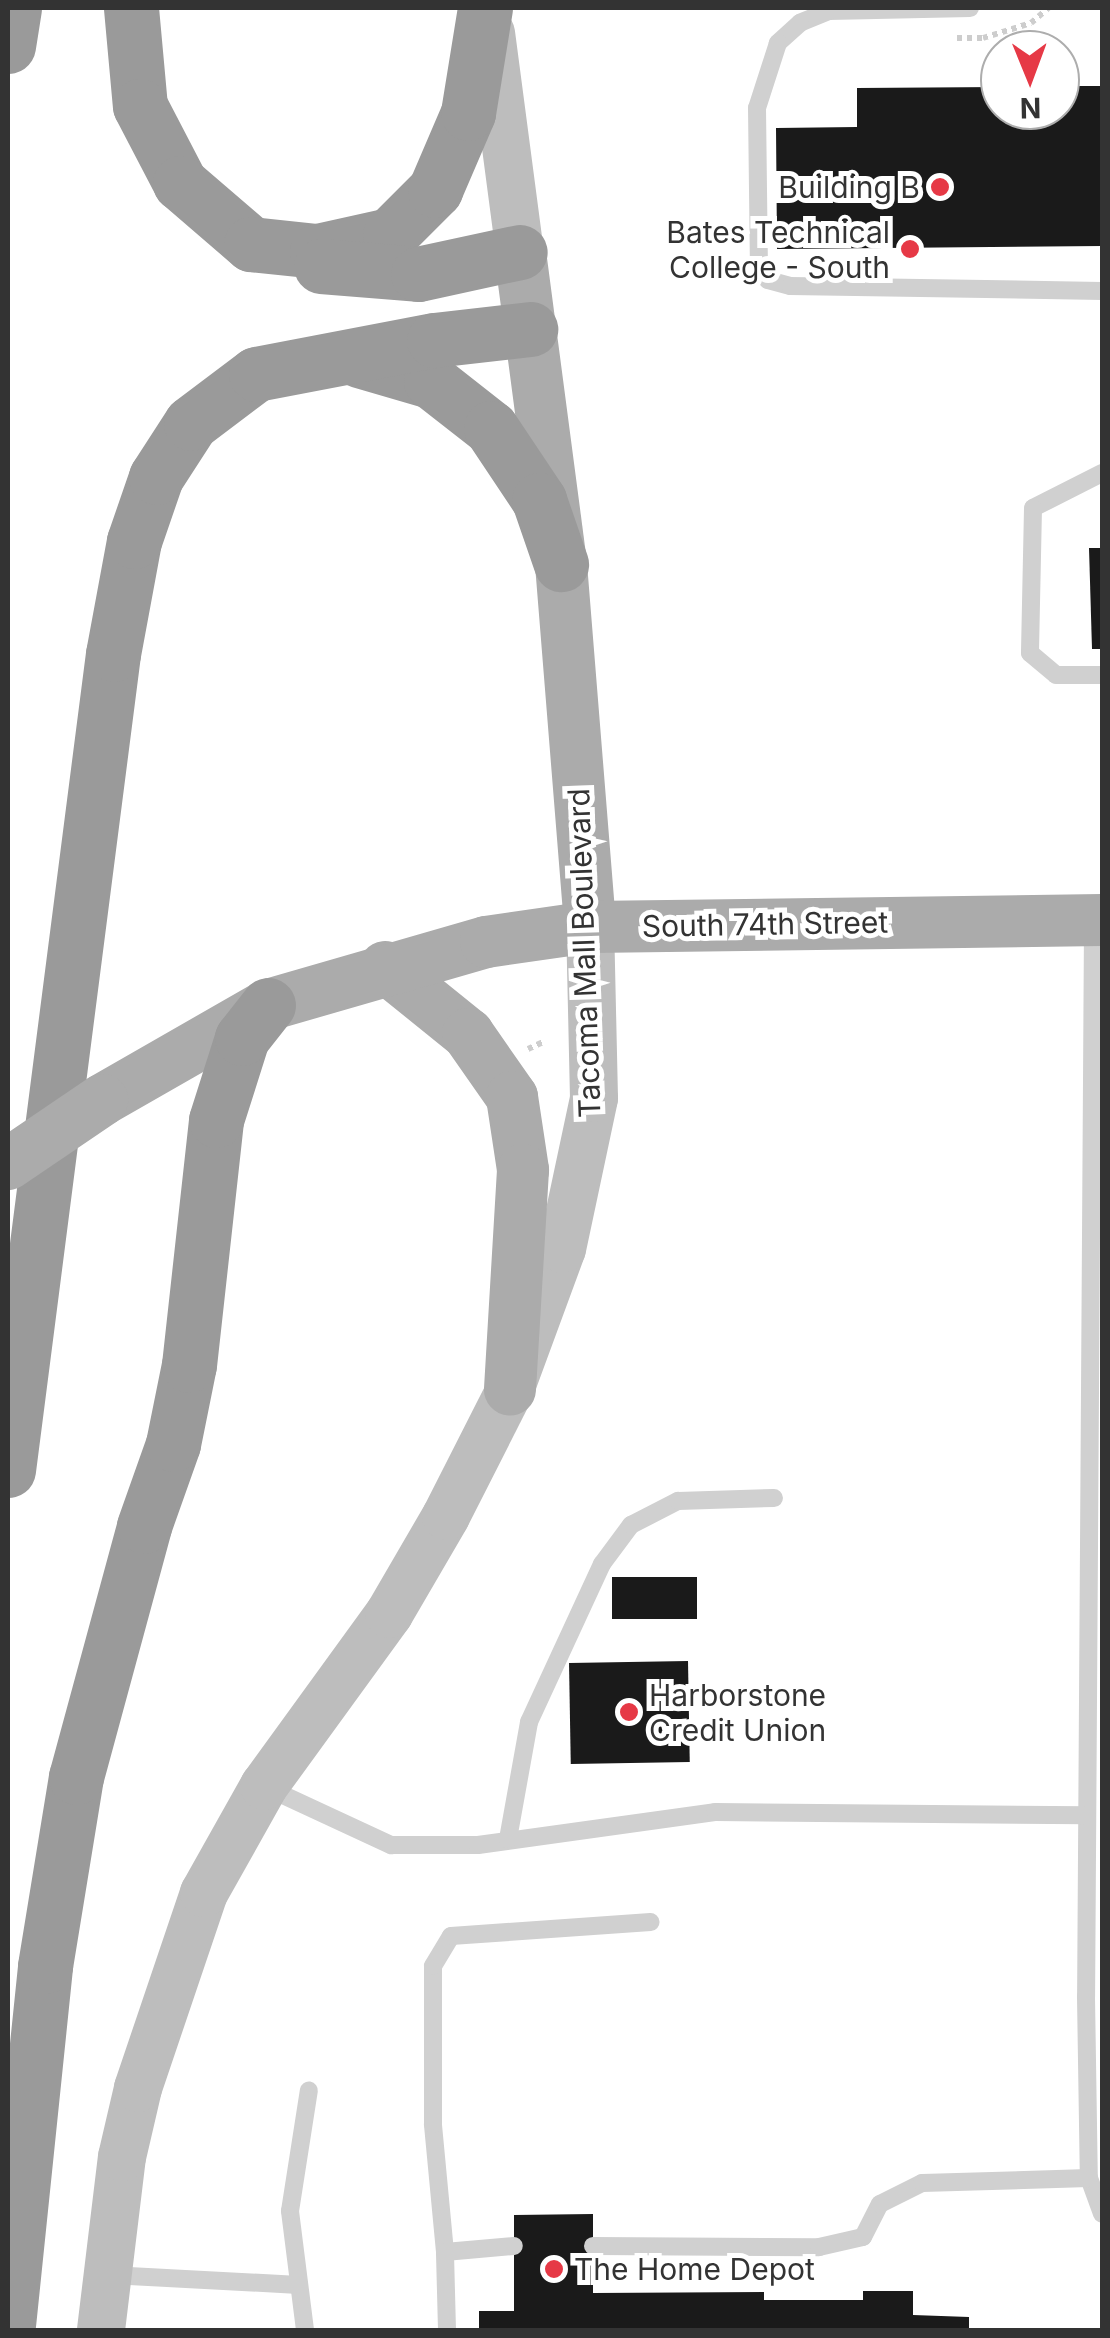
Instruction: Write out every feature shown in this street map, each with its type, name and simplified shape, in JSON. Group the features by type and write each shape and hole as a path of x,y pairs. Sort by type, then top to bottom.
{"highway":[{"path":"8,46 14,8"},
{"path":"131,8 136,80 157,148 192,197 250,244 311,264 392,274 456,270 520,252"},
{"path":"250,244 346,249 407,224 441,180 460,141 486,8"},
{"path":"8,1470 110,674 137,528 160,469 214,400 256,374 530,329"},
{"path":"316,362 405,368 472,410 518,463 561,564"},
{"path":"8,2325 45,1966 76,1777 144,1526 174,1444 189,1364 216,1120 242,1038 268,1005"}],"main road":[{"name":"Tacoma Mall Boulevard","path":"101,2330 122,2157 153,2034 204,1893 264,1786 389,1614 510,1390 562,1250 589,1143 590,926 561,564 486,8"},
{"name":"South 74th Street","path":"8,1164 102,1100 268,1005 385,967 590,926 1098,920"},
{"path":"385,967 468,1034 512,1097 522,1170 510,1390"}],"lane":[{"path":"970,8 829,11 800,22 778,44 757,108 760,270 790,286 1102,291"},
{"path":"1102,473 1034,508 1030,653 1056,675 1102,674"},
{"path":"1098,920 1087,1815 1090,2178 1102,2214"},
{"path":"508,1839 529,1722 602,1564 631,1525 678,1501 774,1498"},
{"path":"264,1786 391,1845 508,1839 715,1812 1087,1815"},
{"path":"446,2330 433,2124 433,1966 452,1936 651,1922"},
{"path":"305,2330 290,2211 309,2090"},
{"path":"593,2246 819,2248 864,2237 880,2204 922,2183 1090,2178"},
{"path":"444,2252 514,2246"},
{"path":"106,2275 299,2285"}],"building":[{"name":"Building B","path":"1080,86 1102,86 1102,246 777,249 776,128 857,127 857,88 980,87 980,130 1080,130"},
{"path":"1089,548 1102,548 1102,649 1092,649"},
{"path":"612,1577 697,1577 697,1619 612,1619"},
{"name":"Harborstone Credit Union","path":"688,1661 690,1762 571,1764 569,1663"},
{"name":"The Home Depot","path":"593,2214 593,2293 764,2292 764,2300 863,2300 863,2291 913,2291 913,2315 969,2317 969,2330 479,2330 479,2311 514,2311 514,2215"}],"place":[{"name":"Building B","path":"940,187"},
{"name":"Bates Technical College - South","path":"910,249"},
{"name":"Harborstone Credit Union","path":"629,1712"},
{"name":"The Home Depot","path":"554,2269"}]}
